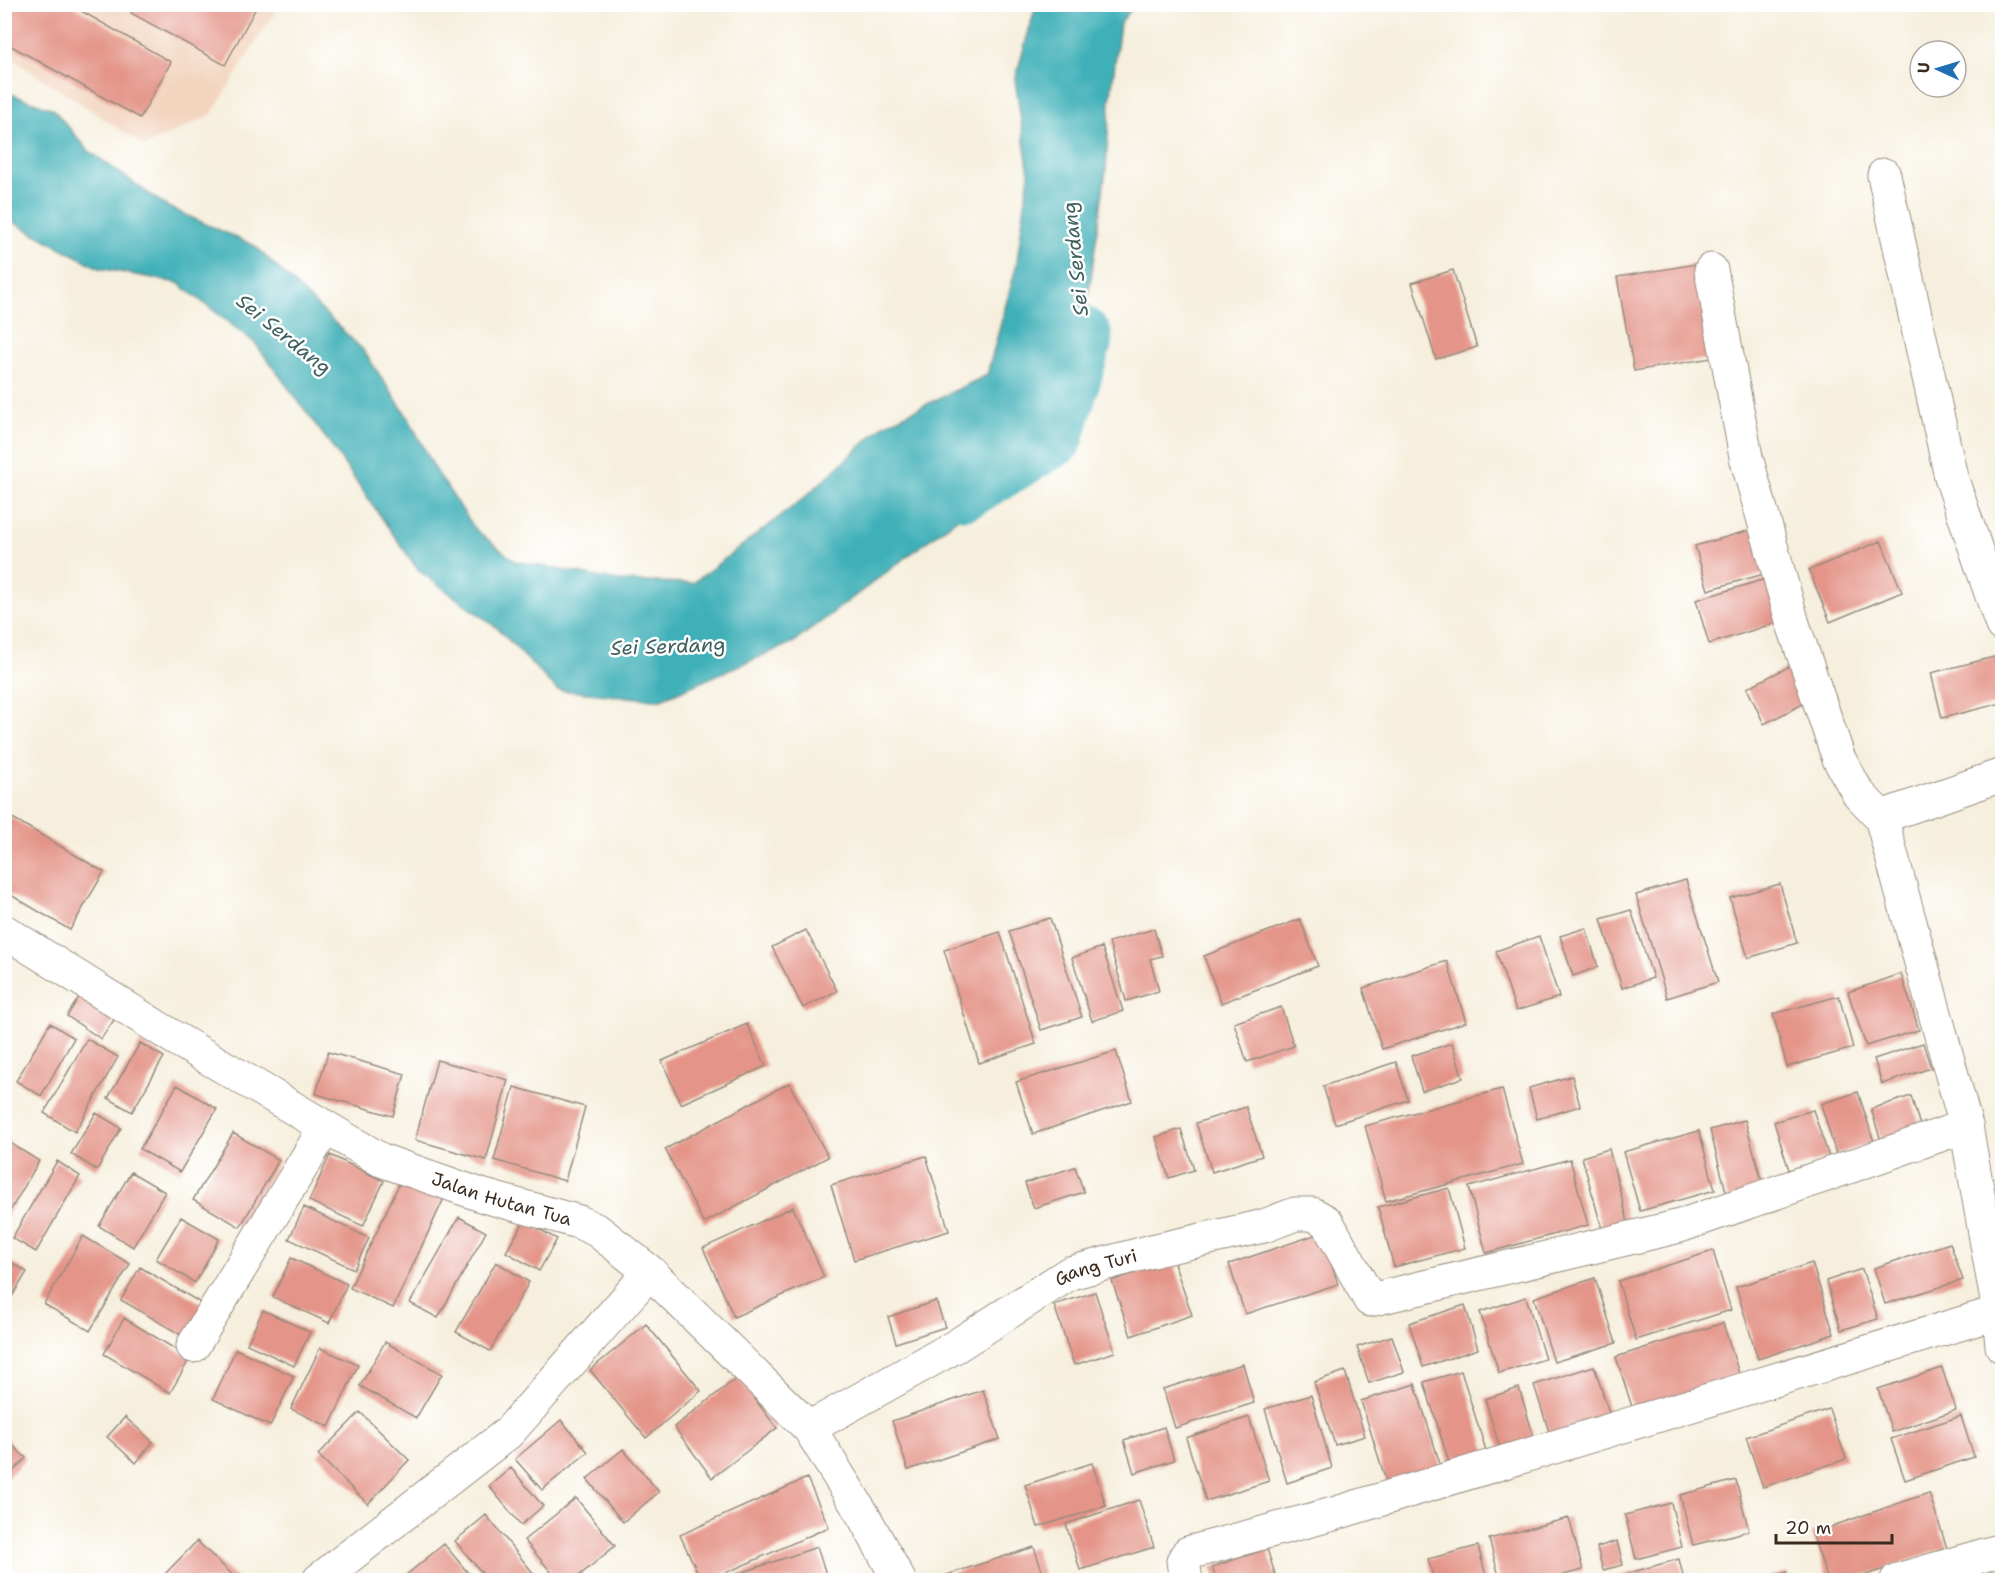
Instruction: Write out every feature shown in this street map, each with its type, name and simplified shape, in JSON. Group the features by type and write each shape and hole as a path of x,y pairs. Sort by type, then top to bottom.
{"street":[{"path":"1884,175 1951,477 2002,625"},
{"path":"1711,270 1746,457 1793,624 1839,759 1858,793 1881,817 1966,1126 2000,1312 2002,1346"},
{"path":"1881,817 2002,775"},
{"name":"Jalan Hutan Tua","path":"4,931 173,1037 381,1160 484,1196 579,1222 598,1231 650,1272 808,1428 863,1515 899,1581"},
{"name":"Gang Turi","path":"808,1428 956,1346 1070,1273 1156,1250 1264,1226 1295,1214 1313,1214 1327,1222 1370,1300 1680,1226 1966,1126"},
{"path":"194,1346 325,1128"},
{"path":"319,1581 508,1432 650,1272"},
{"path":"1186,1581 1183,1562 1188,1553 1333,1514 2000,1312"},
{"path":"1897,1581 2002,1550"}],"shaded area":[{"path":"4,5 279,5 211,115 145,146 5,54"}],"water":[{"path":"1036,5 1135,5 1120,23 1110,102 1106,170 1088,298 1085,385 1025,465 794,642 659,700 557,690 497,628 418,570 331,445 255,343 178,283 99,268 5,218 5,92 53,109 88,150 168,207 255,246 363,350 409,419 435,469 475,529 515,561 619,581 693,583 804,498 884,425 987,375 1016,267 1029,174 1015,80"}],"building":[{"path":"4,4 69,4 171,62 140,118 4,42"},
{"path":"135,4 258,4 225,65 131,13"},
{"path":"1696,264 1712,358 1634,371 1617,277"},
{"path":"1453,270 1477,347 1436,359 1412,283"},
{"path":"1761,527 1774,571 1708,590 1695,546"},
{"path":"1881,541 1902,592 1830,622 1809,570"},
{"path":"1772,577 1785,620 1709,644 1696,600"},
{"path":"2002,655 2002,703 1942,718 1931,673"},
{"path":"1790,666 1807,702 1764,724 1747,688"},
{"path":"4,813 104,872 70,930 4,891"},
{"path":"1686,880 1718,982 1667,998 1636,895"},
{"path":"1780,884 1797,943 1748,958 1730,898"},
{"path":"1631,910 1653,978 1622,988 1601,919"},
{"path":"1050,918 1082,1017 1041,1030 1009,931"},
{"path":"1300,919 1318,966 1221,1003 1204,956"},
{"path":"1586,928 1598,967 1573,976 1560,936"},
{"path":"1154,929 1162,956 1150,959 1159,991 1126,1001 1109,942"},
{"path":"806,930 837,991 803,1008 772,947"},
{"path":"1000,932 1036,1044 979,1063 944,950"},
{"path":"1539,936 1559,997 1516,1011 1496,951"},
{"path":"1102,947 1123,1011 1092,1021 1072,958"},
{"path":"1447,961 1466,1022 1382,1049 1363,988"},
{"path":"1901,974 1919,1030 1866,1046 1848,992"},
{"path":"81,994 116,1017 101,1039 67,1016"},
{"path":"1839,996 1853,1048 1787,1067 1773,1014"},
{"path":"1281,1007 1294,1046 1247,1062 1234,1023"},
{"path":"50,1023 74,1038 41,1096 16,1081"},
{"path":"747,1024 766,1066 681,1104 662,1061"},
{"path":"87,1039 118,1057 75,1132 44,1113"},
{"path":"140,1043 164,1057 132,1112 108,1098"},
{"path":"1452,1043 1463,1078 1422,1091 1411,1056"},
{"path":"1923,1043 1931,1068 1882,1084 1874,1059"},
{"path":"1116,1051 1132,1101 1033,1134 1016,1082"},
{"path":"328,1052 405,1074 393,1116 316,1094"},
{"path":"437,1060 508,1080 486,1160 415,1140"},
{"path":"1396,1062 1408,1100 1335,1124 1323,1086"},
{"path":"1572,1076 1580,1106 1537,1119 1529,1088"},
{"path":"789,1083 828,1157 704,1223 665,1149"},
{"path":"177,1085 217,1109 180,1172 140,1149"},
{"path":"514,1087 585,1107 565,1181 494,1160"},
{"path":"1502,1089 1523,1164 1386,1201 1365,1126"},
{"path":"1858,1092 1874,1142 1836,1154 1821,1104"},
{"path":"1911,1096 1921,1129 1881,1141 1871,1109"},
{"path":"1246,1107 1262,1156 1212,1172 1196,1123"},
{"path":"1813,1110 1829,1157 1789,1170 1774,1122"},
{"path":"96,1113 121,1128 97,1170 71,1154"},
{"path":"1745,1120 1764,1189 1728,1199 1710,1130"},
{"path":"1181,1129 1194,1170 1169,1178 1156,1137"},
{"path":"1699,1131 1715,1190 1640,1211 1623,1152"},
{"path":"233,1133 279,1160 240,1227 193,1200"},
{"path":"5,1140 39,1161 5,1220"},
{"path":"1609,1149 1628,1222 1602,1229 1582,1157"},
{"path":"330,1155 384,1181 363,1226 309,1201"},
{"path":"926,1156 949,1231 854,1260 831,1185"},
{"path":"1570,1159 1588,1225 1486,1253 1469,1187"},
{"path":"57,1161 80,1176 36,1252 12,1238"},
{"path":"1075,1167 1084,1192 1034,1208 1025,1183"},
{"path":"131,1172 165,1192 133,1247 99,1226"},
{"path":"403,1176 445,1196 393,1308 350,1288"},
{"path":"1449,1188 1465,1248 1394,1267 1378,1207"},
{"path":"304,1207 369,1238 354,1269 289,1239"},
{"path":"793,1207 824,1277 734,1317 703,1248"},
{"path":"181,1217 219,1239 195,1283 156,1259"},
{"path":"459,1217 486,1232 438,1318 410,1303"},
{"path":"524,1221 557,1239 539,1271 506,1252"},
{"path":"1321,1233 1338,1284 1245,1314 1229,1264"},
{"path":"83,1236 130,1264 90,1331 44,1304"},
{"path":"1950,1243 1963,1280 1885,1304 1874,1268"},
{"path":"1713,1251 1731,1310 1636,1340 1618,1281"},
{"path":"4,1258 27,1272 4,1310"},
{"path":"291,1258 347,1284 329,1323 273,1297"},
{"path":"1173,1260 1192,1315 1131,1336 1112,1281"},
{"path":"496,1262 529,1282 490,1351 456,1332"},
{"path":"1812,1263 1834,1334 1758,1359 1736,1287"},
{"path":"140,1267 206,1306 188,1339 121,1300"},
{"path":"1862,1269 1878,1319 1841,1330 1826,1281"},
{"path":"1595,1278 1616,1343 1554,1362 1534,1298"},
{"path":"1095,1292 1115,1352 1074,1365 1054,1305"},
{"path":"1526,1297 1545,1359 1499,1373 1480,1312"},
{"path":"936,1301 945,1327 896,1343 888,1317"},
{"path":"1465,1305 1478,1349 1423,1367 1409,1323"},
{"path":"263,1310 310,1332 294,1366 247,1344"},
{"path":"124,1318 190,1358 170,1393 104,1354"},
{"path":"1723,1323 1742,1383 1635,1416 1616,1357"},
{"path":"646,1324 701,1391 646,1438 590,1370"},
{"path":"1392,1336 1404,1372 1369,1383 1357,1347"},
{"path":"385,1342 442,1374 416,1418 360,1386"},
{"path":"320,1348 358,1365 329,1427 291,1409"},
{"path":"236,1349 294,1376 270,1426 213,1399"},
{"path":"1243,1364 1254,1403 1175,1428 1163,1389"},
{"path":"1594,1366 1612,1422 1552,1441 1534,1385"},
{"path":"1942,1368 1956,1410 1892,1432 1878,1389"},
{"path":"1345,1371 1365,1436 1335,1445 1314,1382"},
{"path":"1461,1371 1489,1460 1452,1472 1424,1382"},
{"path":"738,1377 777,1428 712,1478 674,1427"},
{"path":"1415,1384 1441,1467 1387,1484 1361,1401"},
{"path":"1519,1388 1538,1451 1504,1461 1485,1399"},
{"path":"983,1390 1000,1439 908,1470 892,1421"},
{"path":"1311,1395 1332,1468 1287,1483 1265,1409"},
{"path":"1829,1409 1846,1459 1763,1487 1746,1437"},
{"path":"360,1412 409,1460 368,1504 318,1455"},
{"path":"1961,1416 1974,1457 1905,1480 1891,1439"},
{"path":"125,1417 153,1442 136,1463 107,1437"},
{"path":"1249,1417 1269,1481 1206,1501 1186,1438"},
{"path":"561,1420 588,1452 542,1490 515,1459"},
{"path":"1164,1427 1174,1460 1134,1473 1124,1440"},
{"path":"4,1437 26,1458 4,1481"},
{"path":"623,1449 659,1492 623,1522 587,1479"},
{"path":"1092,1463 1106,1506 1038,1527 1025,1485"},
{"path":"511,1468 543,1506 521,1525 489,1486"},
{"path":"807,1478 829,1527 710,1580 701,1580 680,1535"},
{"path":"1736,1480 1749,1531 1693,1545 1680,1495"},
{"path":"1929,1493 1947,1548 1851,1580 1828,1580 1812,1533"},
{"path":"576,1498 615,1546 574,1580 558,1580 524,1540"},
{"path":"1139,1500 1154,1547 1080,1570 1066,1524"},
{"path":"1671,1503 1682,1547 1636,1559 1625,1515"},
{"path":"486,1515 539,1580 488,1580 455,1541"},
{"path":"1569,1518 1583,1570 1544,1580 1500,1580 1489,1539"},
{"path":"197,1541 238,1580 166,1580 162,1577"},
{"path":"1617,1541 1623,1565 1603,1570 1597,1547"},
{"path":"444,1544 474,1580 400,1580"},
{"path":"1478,1546 1487,1580 1434,1580 1428,1559"},
{"path":"817,1547 828,1580 720,1580"},
{"path":"1034,1547 1045,1580 944,1580 943,1576"},
{"path":"1267,1549 1277,1580 1217,1580 1212,1567"},
{"path":"1679,1559 1684,1580 1604,1580"},
{"path":"1787,1572 1789,1580 1756,1580"}],"waterway":[{"name":"Sei Serdang","path":"964,485 1050,434 1078,339"}]}
